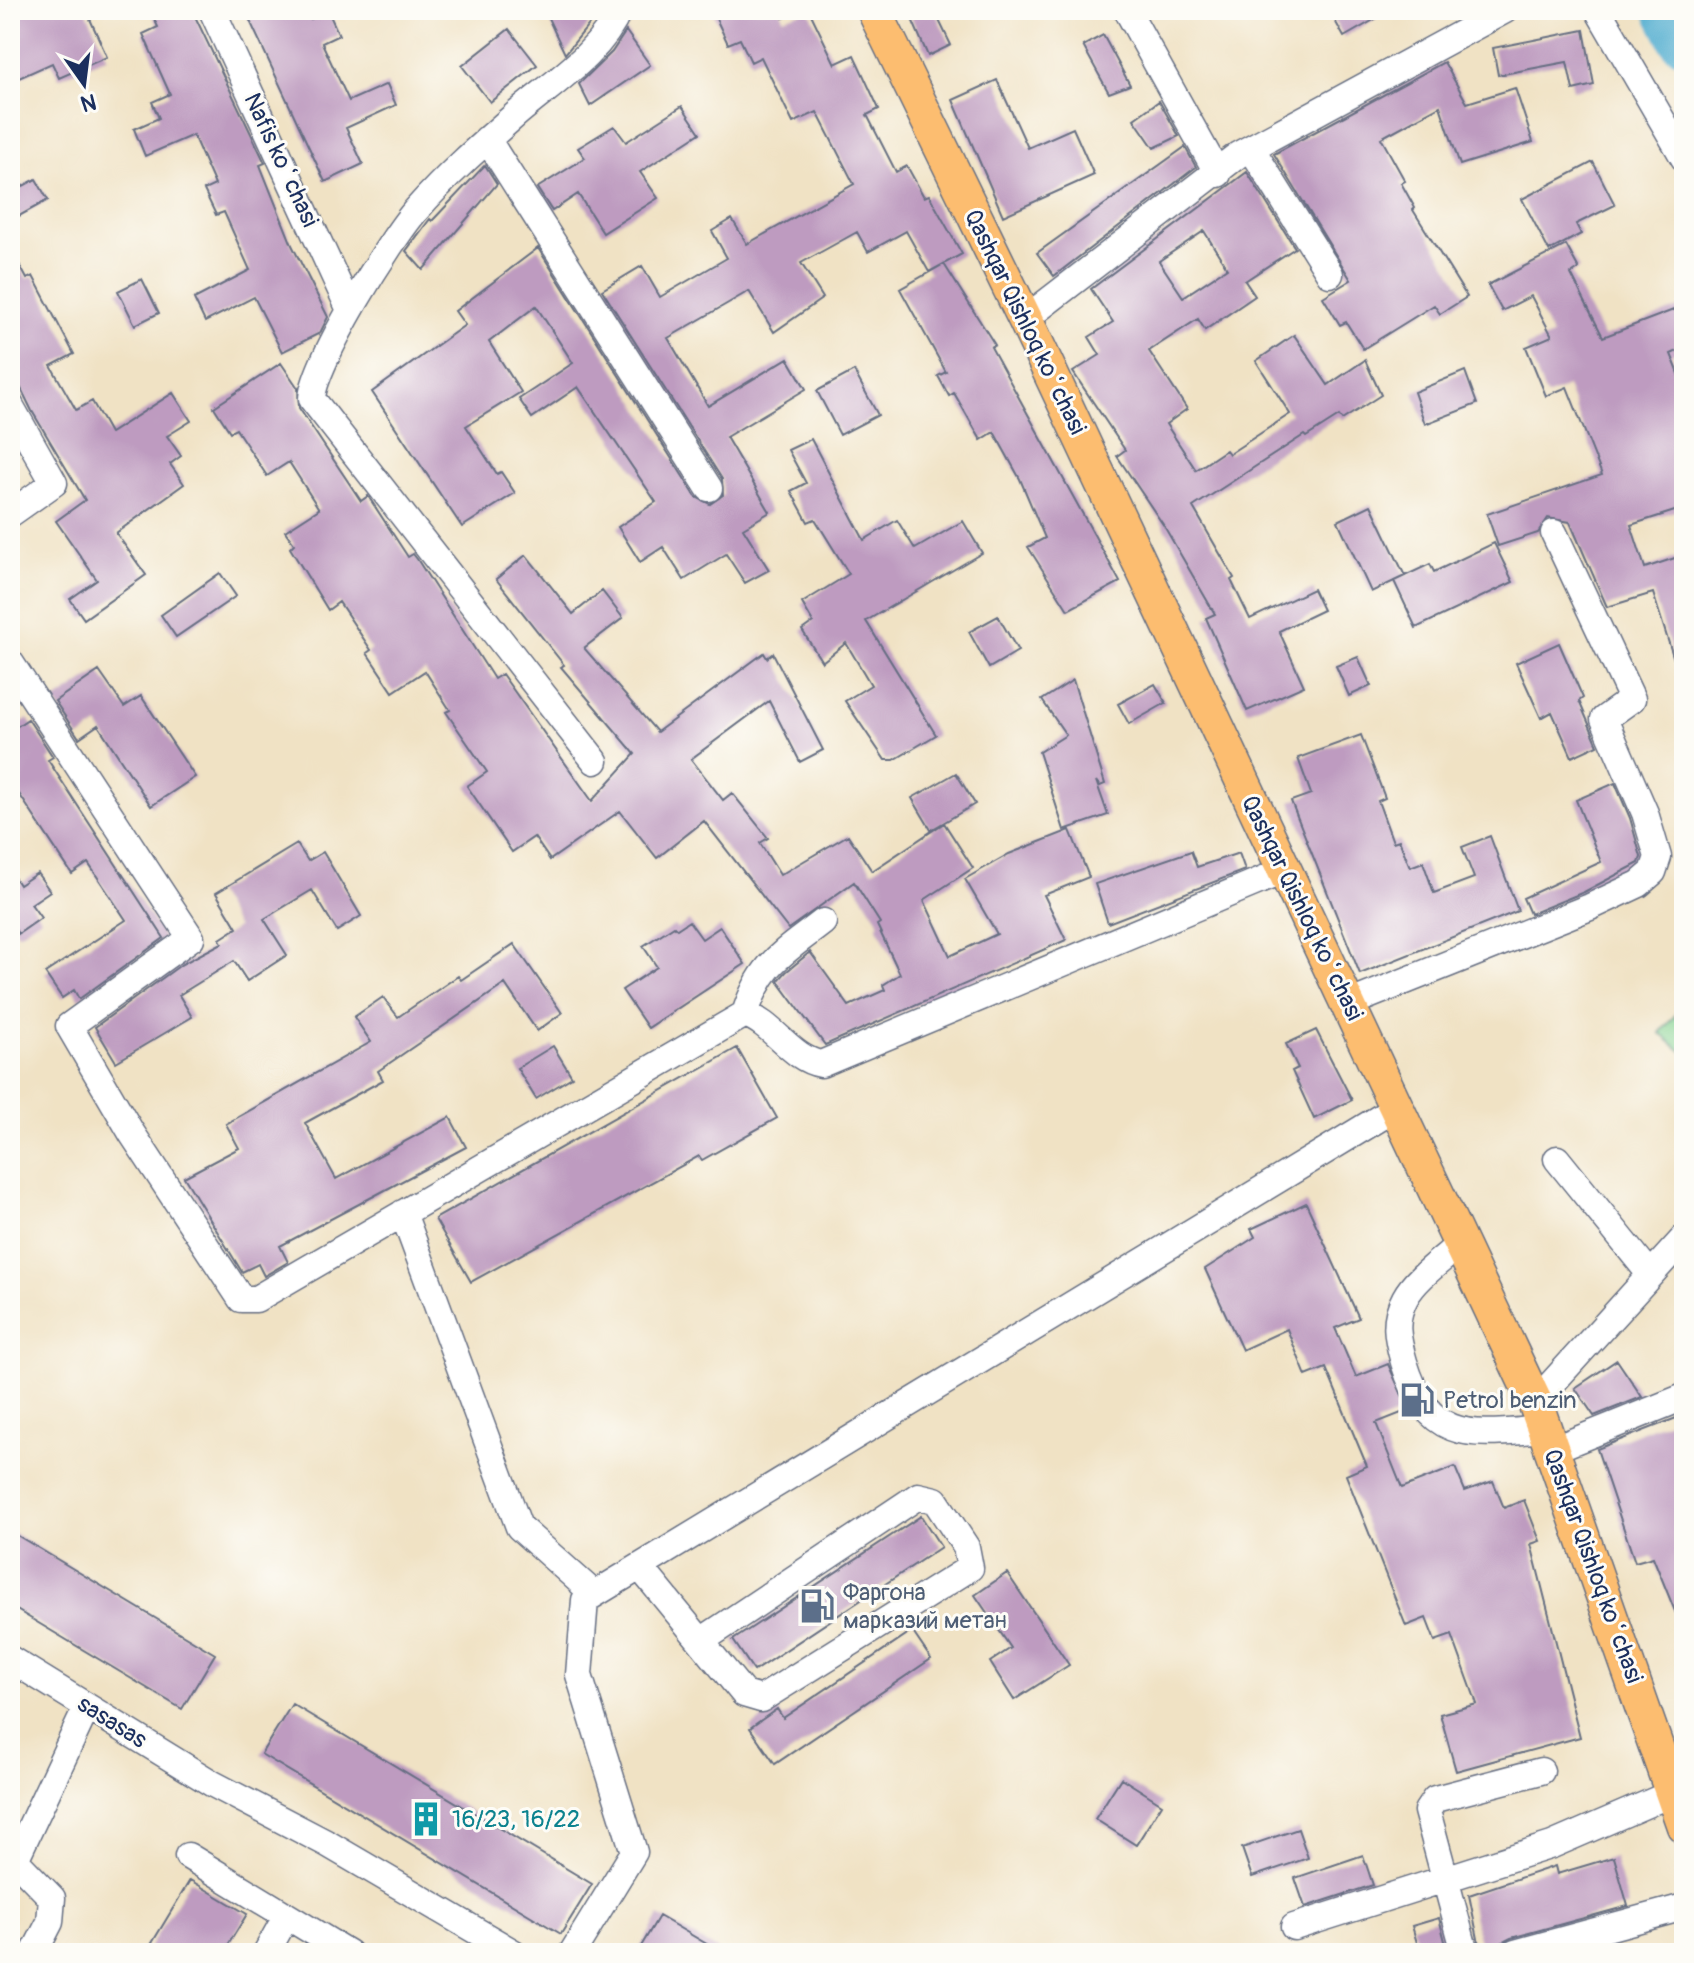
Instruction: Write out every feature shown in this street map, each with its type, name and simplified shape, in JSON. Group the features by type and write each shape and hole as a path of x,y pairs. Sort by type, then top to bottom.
{"main road":[{"name":"Qashqar Qishloq koʻchasi","path":"874,10 1025,319 1283,871 1462,1242 1544,1427 1681,1802"}],"street":[{"name":"Nafis koʻchasi","path":"212,10 350,310"},
{"path":"595,761 312,399 312,383 350,310 415,211 487,139 601,40 619,10"},
{"path":"1127,10 1218,174"},
{"path":"1025,319 1251,148 1505,10"},
{"path":"1598,10 1684,158"},
{"path":"487,139 709,488"},
{"path":"1251,148 1330,274"},
{"path":"10,405 54,483 10,514"},
{"path":"1348,1004 1590,907 1639,884 1653,872 1658,857 1645,813 1604,719 1632,699 1554,533"},
{"path":"10,662 191,938 69,1026 131,1132 241,1299 256,1299 745,1014 754,984 768,965 823,922"},
{"path":"745,1014 762,1020 808,1062 830,1061 1283,871"},
{"path":"572,1953 634,1852 579,1675 585,1600 1396,1108"},
{"path":"1557,1159 1650,1274"},
{"path":"403,1213 519,1527 594,1594"},
{"path":"1544,1427 1650,1274 1684,1238"},
{"path":"1462,1242 1407,1294 1396,1316 1397,1340 1410,1380 1425,1410 1441,1422 1475,1434 1544,1427 1684,1397"},
{"path":"640,1567 744,1694 761,1699 970,1568 966,1547 935,1500 918,1496 701,1641"},
{"name":"sasasas","path":"10,1659 213,1784 328,1844 514,1953"},
{"path":"34,1953 50,1922 52,1898 12,1858 87,1707"},
{"path":"1470,1953 1464,1949 1427,1811 1435,1799 1541,1771"},
{"path":"1294,1927 1681,1802"},
{"path":"188,1856 348,1953"},
{"path":"1515,1953 1684,1907"},
{"path":"266,1953 286,1917"}],"green space":[{"path":"1684,1005 1684,1053 1660,1033"}],"building":[{"path":"10,10 86,10 107,57 59,78 52,63 10,82"},
{"path":"150,10 192,10 265,163 260,165 292,245 328,317 320,333 282,352 254,297 205,322 194,299 250,270 224,212 216,215 204,190 215,185 193,135 145,156 134,129 159,118 152,102 170,94 143,34 158,27"},
{"path":"245,10 307,10 311,19 328,11 339,35 322,43 349,101 387,84 396,105 346,128 363,164 325,182"},
{"path":"561,10 601,10 565,54 548,18"},
{"path":"712,10 780,10 783,18 809,10 835,64 854,55 879,109 867,115 896,172 907,166 924,197 929,195 962,254 929,272 906,231 868,252 857,232 801,263 823,298 774,332 749,291 668,338 708,406 788,358 806,389 726,437 770,512 743,528 769,570 745,583 726,554 684,580 663,547 640,562 618,527 656,502 578,387 532,418 519,399 573,363 536,306 489,342 521,392 466,426 497,474 501,472 515,493 462,527 372,392 465,325 455,311 538,248 696,497 710,504 723,495 722,479 602,290 642,266 660,297 727,258 712,231 732,219 747,244 854,184 817,112 793,123 761,57 751,62 740,39 728,44"},
{"path":"908,10 934,10 951,45 928,56"},
{"path":"1329,10 1391,10 1344,37"},
{"path":"509,29 537,65 490,102 462,66"},
{"path":"1584,30 1594,85 1573,90 1567,62 1498,75 1493,48"},
{"path":"626,31 650,65 590,106 579,84 612,52"},
{"path":"1103,35 1130,85 1109,93 1083,46"},
{"path":"1444,62 1467,103 1515,88 1533,142 1460,165 1440,106 1381,138 1405,181 1401,183 1415,208 1413,210 1467,297 1440,314 1434,305 1363,349 1346,322 1340,325 1323,297 1351,280 1274,154"},
{"path":"997,80 1028,148 1073,128 1094,175 1003,216 953,100"},
{"path":"1159,101 1179,136 1154,148 1134,119"},
{"path":"682,106 700,133 640,172 658,198 603,233 578,194 552,211 537,188 585,158 578,148 614,126 626,142"},
{"path":"1185,147 1196,167 1054,276 1037,253"},
{"path":"1593,162 1615,205 1576,224 1581,234 1549,251 1522,199"},
{"path":"485,165 497,184 423,270 406,251 430,219 432,221"},
{"path":"1247,172 1295,248 1245,281 1255,296 1205,330 1198,319 1149,351 1187,409 1166,424 1196,470 1226,450 1229,454 1290,414 1256,361 1294,335 1328,385 1365,360 1381,395 1342,420 1339,416 1306,437 1304,435 1193,507 1234,578 1231,580 1250,619 1313,589 1323,610 1279,631 1304,686 1247,711 1206,618 1215,614 1164,526 1117,456 1125,450 1073,372 1100,355 1089,337 1113,322 1091,289","holes":["1204,231 1227,268 1183,297 1159,261"]},
{"path":"36,179 48,200 10,221 10,193"},
{"path":"1566,245 1579,269 1571,274 1603,337 1684,306 1684,348 1671,354 1684,386 1684,480 1678,483 1684,508 1631,525 1645,568 1684,555 1684,674 1679,675 1653,593 1607,607 1570,522 1548,518 1538,533 1498,546 1487,514 1602,475 1567,387 1546,396 1526,347 1552,336 1531,296 1502,311 1488,285"},
{"path":"10,247 27,279 33,276 74,354 51,366 76,410 92,401 110,433 173,393 191,421 167,436 181,456 170,464 184,484 116,533 146,575 84,619 70,599 97,580 56,521 85,500 32,411 10,366"},
{"path":"944,264 995,345 991,347 1120,582 1068,610 1028,547 1045,538 1020,479 994,432 981,440 954,393 949,396 938,376 946,372 900,289"},
{"path":"142,279 159,313 135,325 118,291"},
{"path":"281,363 298,388 299,408 361,501 368,496 408,557 413,554 417,559 494,679 502,674 592,801 635,754 561,667 564,665 496,579 526,555 573,614 602,591 623,618 584,648 657,732 764,653 767,658 773,653 823,750 800,762 769,701 691,759 723,800 732,793 768,838 760,843 780,875 848,835 872,871 944,823 973,868 924,900 950,956 997,934 965,879 1009,854 1070,830 1089,877 1044,895 1066,940 825,1045 778,981 786,972 810,952 849,1006 885,990 883,985 900,974 877,925 880,923 854,882 788,929 704,821 657,858 620,811 550,860 534,837 512,852 467,786 487,772 446,712 450,710 425,671 393,692 367,653 371,650 339,602 328,610 290,548 294,544 285,531 319,509 289,462 267,476 236,429 230,432 214,407"},
{"path":"854,371 878,415 840,435 817,391"},
{"path":"1465,371 1477,404 1425,424 1414,392"},
{"path":"811,439 864,540 897,520 915,549 963,521 982,553 866,621 936,735 894,760 885,760 845,701 871,685 846,643 822,662 802,630 813,622 802,603 849,574 815,519 808,522 791,491 806,483 788,450"},
{"path":"1371,505 1405,576 1371,592 1338,521"},
{"path":"1494,543 1513,582 1416,628 1394,581 1430,564 1434,572"},
{"path":"220,573 236,596 176,637 161,615"},
{"path":"998,616 1018,651 989,668 969,632"},
{"path":"1559,643 1583,698 1579,701 1598,745 1572,757 1552,712 1541,718 1516,663"},
{"path":"1358,657 1371,686 1349,696 1336,666"},
{"path":"99,671 124,707 141,696 195,777 151,806 98,725 79,738 55,701"},
{"path":"1073,680 1105,784 1100,786 1096,781 1108,815 1064,830 1039,752 1066,735 1042,700"},
{"path":"1155,684 1166,703 1129,724 1118,704"},
{"path":"28,719 53,757 48,760 164,938 79,999 74,990 62,998 45,973 126,920 88,863 72,874 10,780 10,731"},
{"path":"1361,735 1385,798 1378,801 1393,842 1399,840 1410,867 1423,862 1434,893 1474,878 1462,847 1490,836 1518,911 1360,974 1291,801 1311,794 1298,758"},
{"path":"956,773 975,804 931,830 912,798"},
{"path":"1615,783 1630,818 1641,857 1639,863 1584,892 1530,914 1523,898 1601,862 1576,800"},
{"path":"297,844 308,861 323,852 361,916 337,931 312,890 264,919 287,955 247,981 234,961 179,995 192,1017 116,1062 95,1027 182,964 222,943 220,939 237,928 216,893"},
{"path":"1191,851 1197,867 1239,853 1245,870 1108,923 1095,884"},
{"path":"10,871 19,885 37,873 50,891 31,904 41,918 18,934 10,921"},
{"path":"689,921 702,939 720,927 745,964 648,1028 622,990 657,967 643,946 674,926 677,929"},
{"path":"514,944 562,1013 537,1031 505,984 378,1071 383,1080 305,1123 336,1179 450,1117 466,1147 280,1246 288,1262 264,1276 258,1264 242,1272 184,1177 239,1148 226,1124 371,1042 354,1017 383,997 398,1017 458,976 461,980"},
{"path":"1316,1030 1352,1100 1314,1119 1292,1071 1298,1068 1286,1044"},
{"path":"553,1046 572,1077 536,1099 517,1068"},
{"path":"737,1048 777,1118 702,1160 699,1156 471,1282 435,1219"},
{"path":"1306,1203 1359,1318 1335,1328 1356,1377 1388,1364 1409,1410 1376,1423 1402,1488 1455,1467 1465,1491 1493,1481 1504,1508 1524,1500 1540,1541 1531,1544 1580,1737 1456,1771 1440,1714 1477,1704 1452,1635 1435,1641 1426,1618 1406,1626 1346,1475 1367,1466 1326,1368 1306,1376 1287,1329 1242,1350 1205,1269 1255,1237 1251,1229"},
{"path":"1617,1360 1642,1397 1594,1416 1575,1388"},
{"path":"1684,1415 1683,1631 1653,1557 1635,1562 1597,1449"},
{"path":"921,1516 941,1547 754,1671 733,1640"},
{"path":"10,1531 215,1654 182,1709 10,1606"},
{"path":"1007,1573 1069,1665 1014,1700 990,1662 1011,1648 975,1595"},
{"path":"912,1631 931,1659 775,1764 750,1728 777,1709 783,1718"},
{"name":"16/23, 16/22","path":"292,1704 592,1884 561,1934 261,1754"},
{"path":"1121,1778 1162,1804 1136,1845 1095,1819"},
{"path":"1298,1829 1308,1858 1252,1877 1242,1848"},
{"path":"1363,1855 1373,1885 1305,1907 1295,1878"},
{"path":"1614,1857 1628,1906 1511,1938 1503,1942 1499,1953 1486,1953 1478,1939 1469,1895 1555,1866 1557,1874"},
{"path":"190,1880 247,1914 223,1953 146,1953"},
{"path":"659,1916 722,1953 637,1953"},
{"path":"1439,1918 1448,1953 1420,1953 1412,1926"}],"waterway":[{"path":"1669,10 1684,39"}],"place":[{"name":"Petrol benzin","path":"1417,1400"},
{"name":"Фаргона марказий метан","path":"817,1606"},
{"name":"16/23, 16/22","path":"426,1819"}]}
